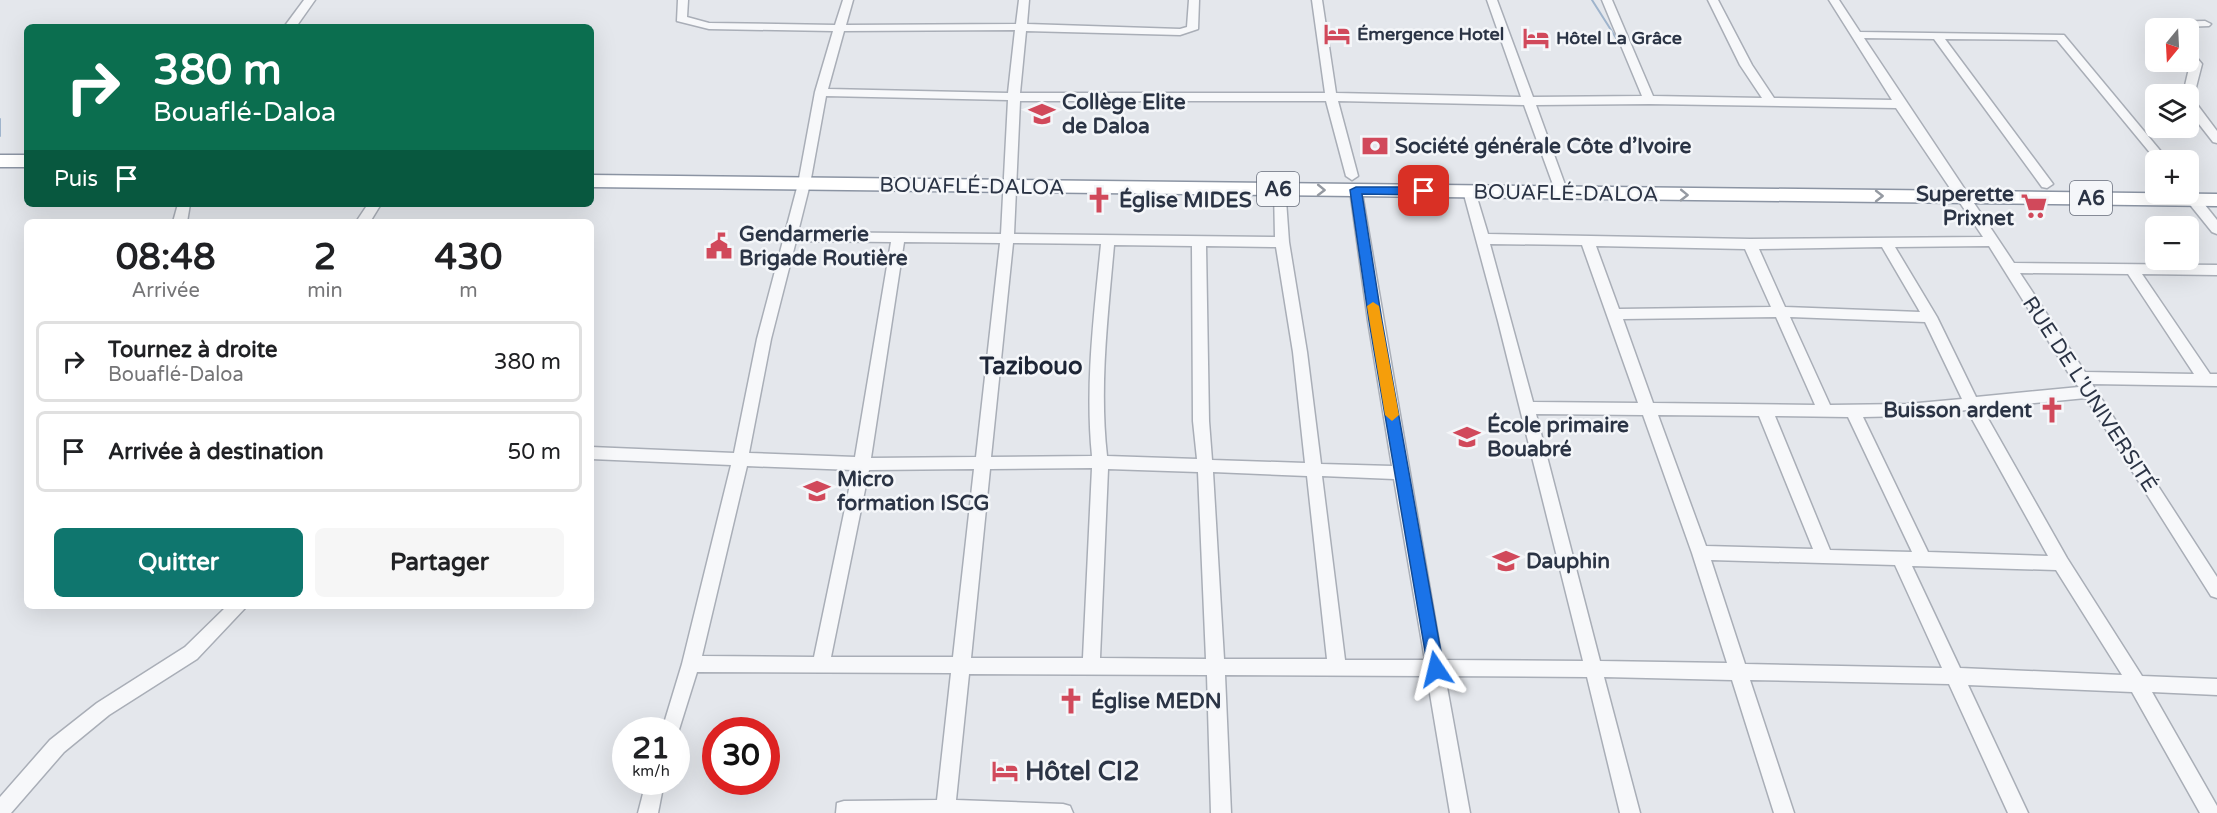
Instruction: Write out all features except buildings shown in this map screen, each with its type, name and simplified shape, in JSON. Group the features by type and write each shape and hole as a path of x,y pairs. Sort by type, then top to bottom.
{"highway":[{"path":"0,161 24,161"},
{"name":"BOUAFLÉ-DALOA","path":"594,171 805,179"},
{"path":"0,175 24,175"},
{"name":"BOUAFLÉ-DALOA","path":"594,181 805,179 2145,192"},
{"name":"BOUAFLÉ-DALOA","path":"1009,181 1280,189 1354,183 1469,191 1560,185"},
{"name":"BOUAFLÉ-DALOA","path":"1959,189 2046,184 2145,185"},
{"name":"BOUAFLÉ-DALOA","path":"2199,191 2217,186"},
{"name":"BOUAFLÉ-DALOA","path":"2199,195 2217,200"}],"street":[{"path":"293,24 310,0"},
{"path":"683,0 681,19 689,23 709,26 1020,27 1180,32 1192,29 1194,0"},
{"path":"675,717 691,664 741,457 764,339 805,179 821,92 848,0"},
{"path":"945,811 959,667 1008,240 1014,97 1024,0"},
{"path":"1317,0 1331,97 1354,183 1460,813"},
{"path":"1492,0 1560,185"},
{"path":"1607,0 1649,100"},
{"path":"1713,0 1746,65 1771,103"},
{"name":"RUE DE L'UNIVERSITÉ","path":"1834,0 1900,104 1959,189 2217,591"},
{"path":"2199,24 2205,24"},
{"path":"1858,35 2060,37 2154,150"},
{"path":"1938,36 2046,184"},
{"path":"821,92 1014,97 1331,97 1900,104"},
{"path":"2199,114 2217,139"},
{"path":"1280,189 1282,242 1300,352 1312,470 1337,668"},
{"path":"1469,191 1484,239 1630,813"},
{"path":"2199,204 2217,229"},
{"path":"791,236 1108,242 1282,242"},
{"path":"821,663 862,464 898,238"},
{"path":"1484,239 1750,244 1992,242"},
{"path":"1587,240 1700,553 1741,673 1784,813"},
{"path":"1091,666 1100,462 1096,424 1098,346 1108,242"},
{"path":"1199,243 1201,421 1206,465 1221,813"},
{"path":"1886,243 1930,317 1971,404 2061,563 2138,685 2210,813"},
{"path":"1750,244 1825,411"},
{"path":"2009,268 2133,271 2217,270"},
{"path":"2133,271 2211,380"},
{"path":"1614,314 1780,312 1930,317"},
{"path":"2079,378 2211,380"},
{"path":"1527,408 1650,411 1853,411 1971,404 2089,392"},
{"path":"1765,411 1824,556"},
{"path":"1853,411 1923,558"},
{"path":"594,453 741,457 862,464 1100,462 1402,473"},
{"path":"1700,553 2061,563"},
{"path":"1900,558 2018,813"},
{"path":"0,811 57,746 103,710 191,653 210,637 235,609"},
{"path":"691,664 1593,669 1956,676 2217,687"},
{"path":"648,813 653,795"},
{"path":"843,810 1063,813"}],"waterway":[{"path":"1592,0 1618,41"},
{"path":"0,119 0,136"}],"slow traffic":[{"path":"1373,306 1392,415"}],"place":[{"name":"Émergence Hotel","path":"1337,34"},
{"name":"Hôtel La Grâce","path":"1536,38"},
{"name":"Collège Elite de Daloa","path":"1042,114"},
{"name":"Société générale Côte d’Ivoire","path":"1375,146"},
{"name":"Église MIDES","path":"1099,200"},
{"name":"Superette Prixnet","path":"2034,206"},
{"name":"Gendarmerie Brigade Routière","path":"719,246"},
{"name":"Buisson ardent","path":"2052,410"},
{"name":"École primaire Bouabré","path":"1467,437"},
{"name":"Micro formation ISCG","path":"817,491"},
{"name":"Dauphin","path":"1506,561"},
{"name":"Église MEDN","path":"1071,701"},
{"name":"Hôtel CI2","path":"1005,771"}],"district":[{"name":"Tazibouo","path":"1031,366"}],"route":[{"path":"1424,191 1356,190 1375,321 1436,669"}]}
